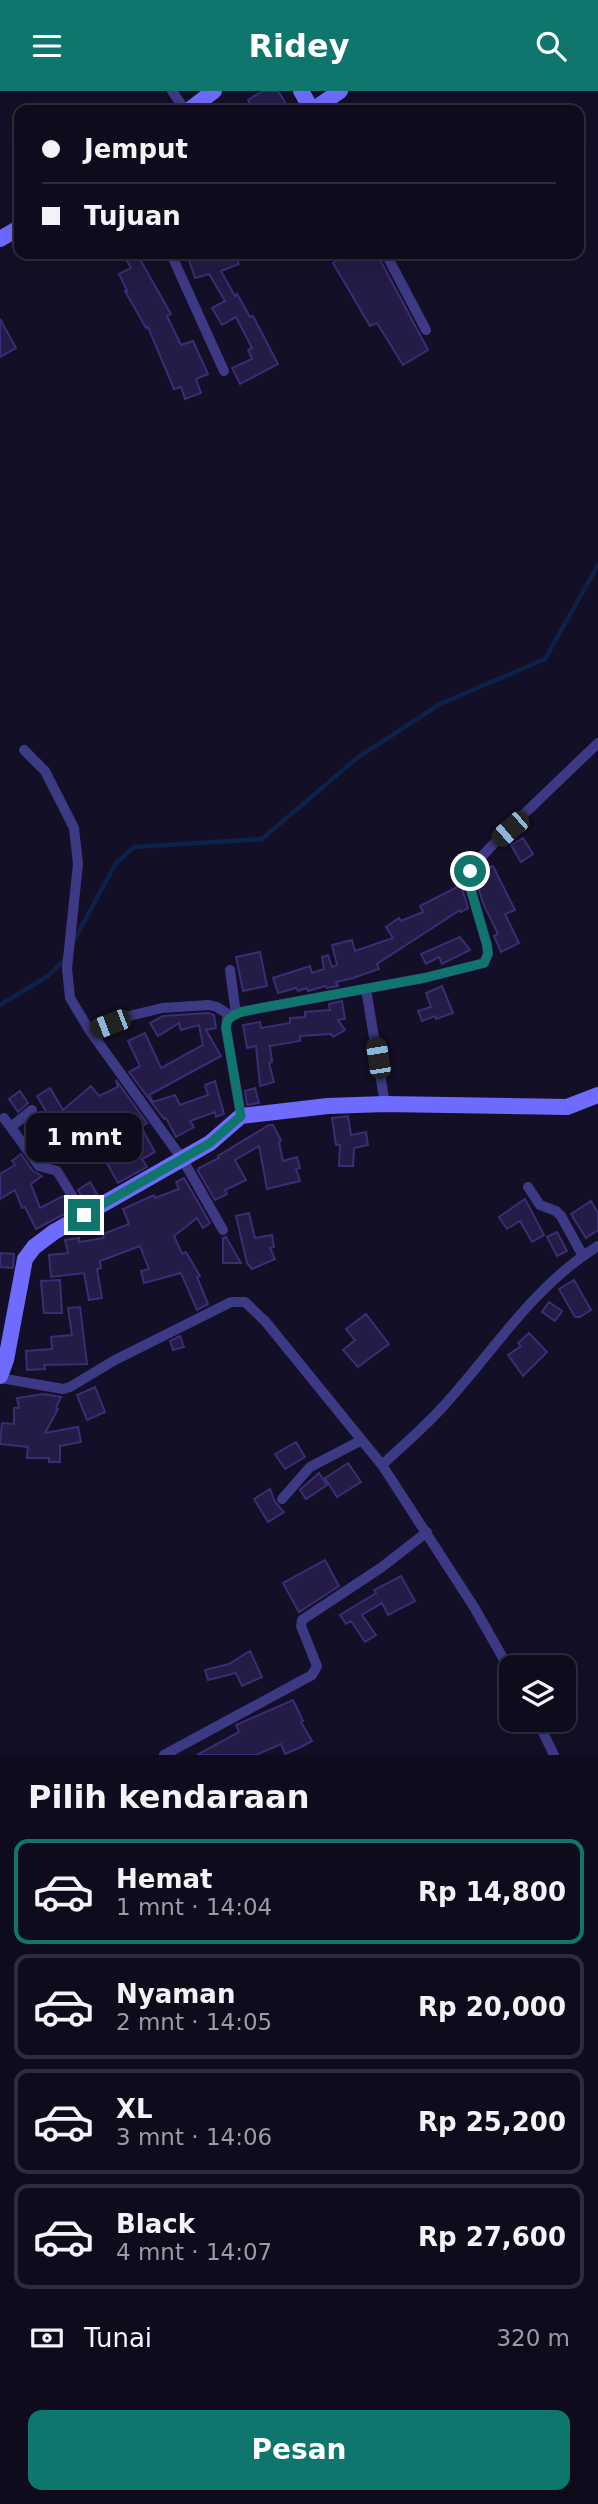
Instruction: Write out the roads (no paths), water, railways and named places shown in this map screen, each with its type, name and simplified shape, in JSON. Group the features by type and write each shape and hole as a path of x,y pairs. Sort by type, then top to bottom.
{"street":[{"path":"172,91 183,105"},
{"path":"194,105 214,91"},
{"path":"320,105 340,91"},
{"path":"174,259 224,371"},
{"path":"389,259 426,330"},
{"path":"241,1116 225,1023 233,1015 424,978 484,963 488,954 487,945 468,880 470,871 498,839 598,743"},
{"path":"24,750 46,771 74,828 78,864 70,921 68,987 75,1009 183,1160 223,1230"},
{"path":"230,969 233,1015"},
{"path":"366,989 385,1104"},
{"path":"90,1031 129,1016 162,1008 209,1005 233,1015"},
{"path":"501,1655 427,1532 382,1465 265,1321 245,1302 231,1302 116,1360 70,1387 63,1389 0,1377 29,1252 54,1232 210,1143 241,1116 328,1106 385,1104 567,1107 598,1095"},
{"path":"32,1110 31,1114 8,1123 39,1166 57,1171 84,1215"},
{"path":"528,1187 541,1205 561,1216 583,1256"},
{"path":"382,1465 437,1413 532,1300 559,1274 598,1246"},
{"path":"282,1499 310,1467 362,1440"},
{"path":"164,1755 312,1675 317,1666 301,1626 302,1620 382,1567 427,1532"},
{"path":"543,1732 554,1755"}],"waterway":[{"path":"73,942 116,863 134,847 262,839 357,758 440,704 545,659 598,565"},
{"path":"0,1005 48,976 65,959"}]}
